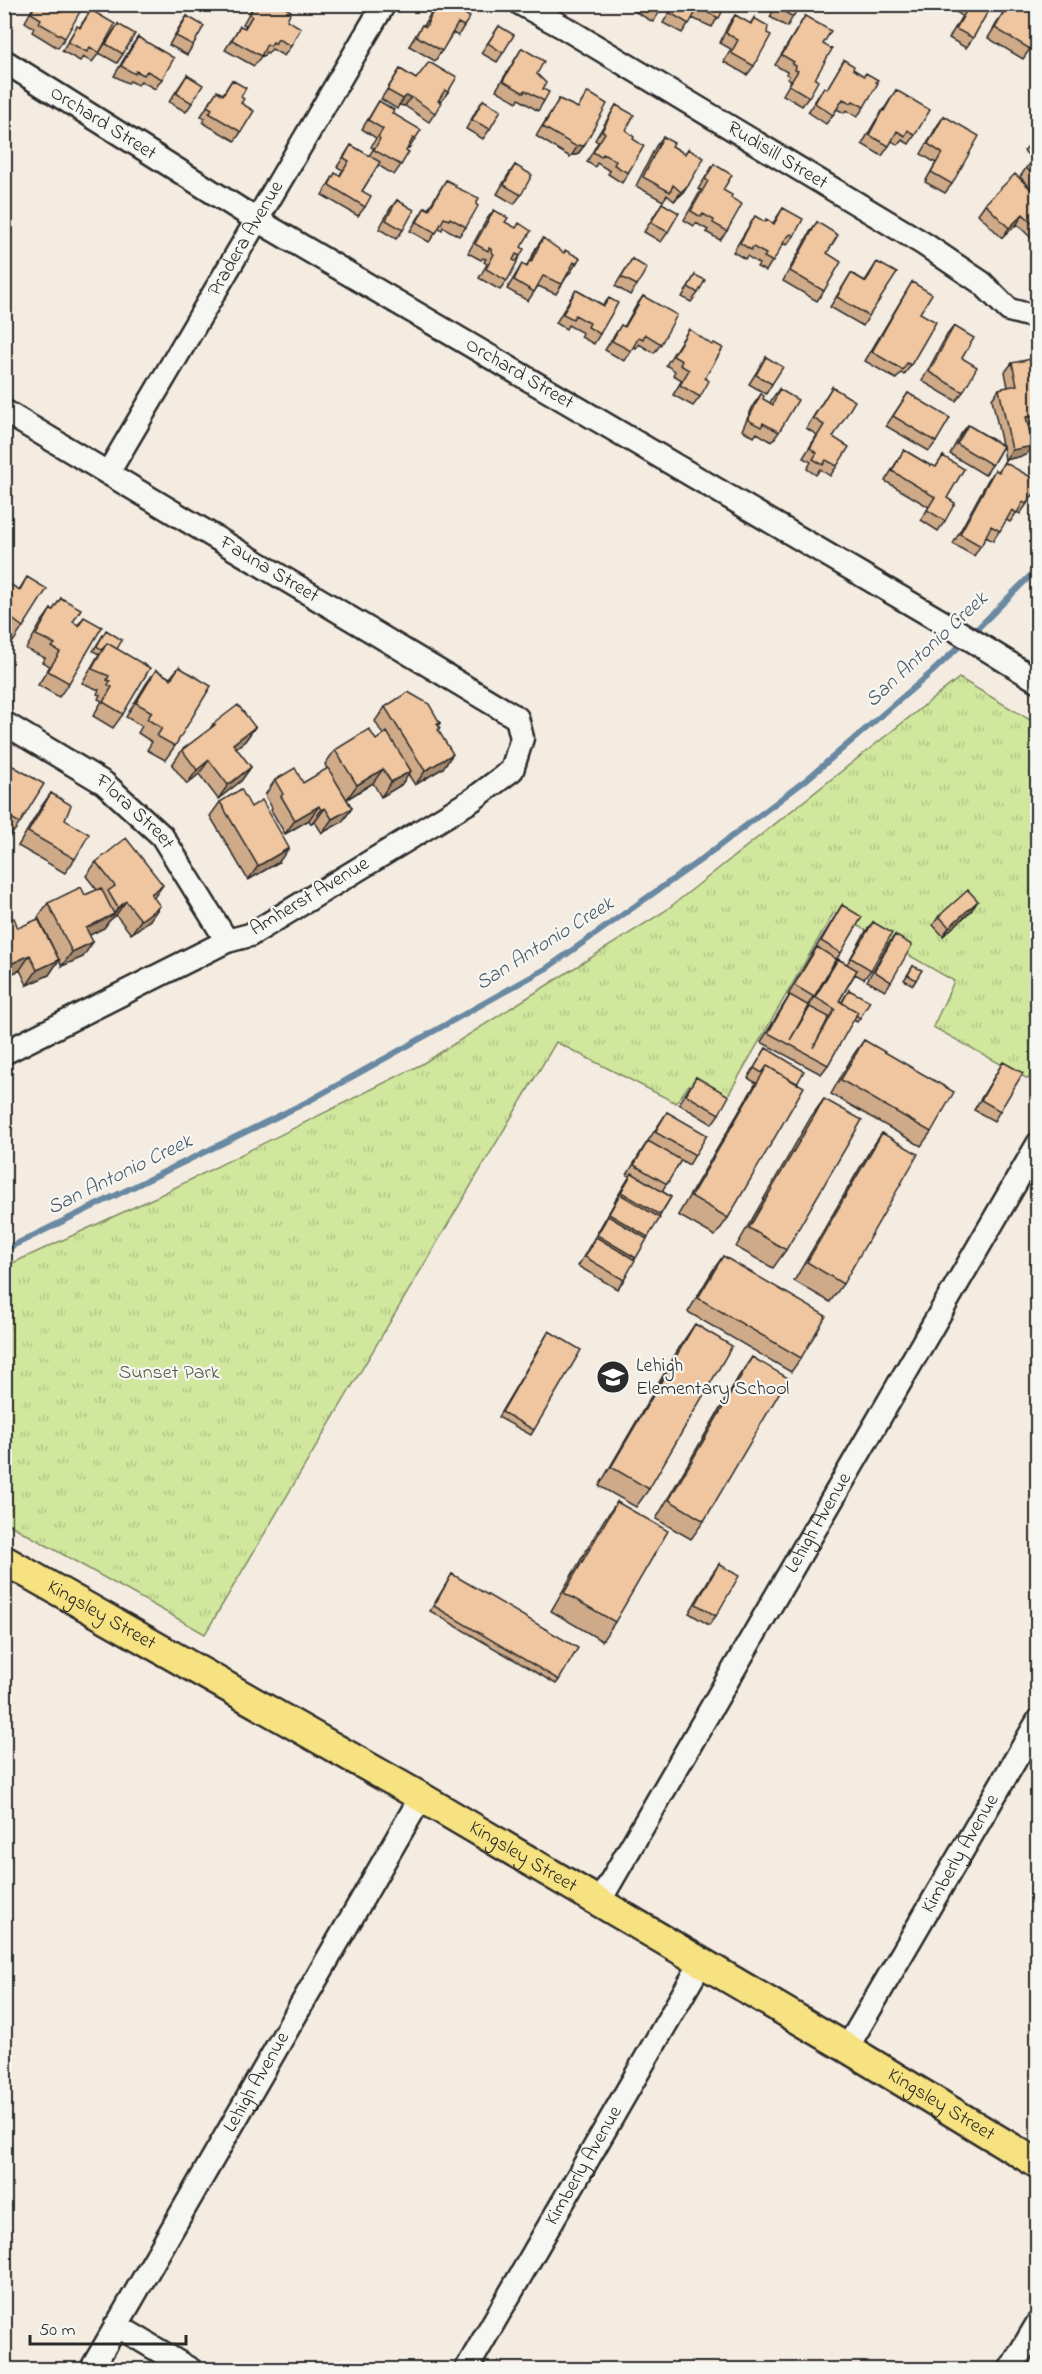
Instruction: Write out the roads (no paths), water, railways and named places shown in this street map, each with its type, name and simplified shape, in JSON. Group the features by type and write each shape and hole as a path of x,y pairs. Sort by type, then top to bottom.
{"main road":[{"name":"Kingsley Street","path":"4,1560 421,1797 847,2048 1038,2164"}],"street":[{"name":"Pradera Avenue","path":"108,473 384,4"},
{"name":"Rudisill Street","path":"521,4 565,28 924,244 981,283 1009,310 1033,314"},
{"name":"Orchard Street","path":"4,61 257,220 949,626 1038,681"},
{"name":"Fauna Street","path":"4,411 518,718 522,738"},
{"name":"Flora Street","path":"4,723 104,783 162,836 227,941"},
{"name":"Amherst Avenue","path":"4,1053 227,941 250,934 472,800 512,770 522,738"},
{"name":"Lehigh Avenue","path":"599,1902 1038,1144"},
{"name":"Kimberly Avenue","path":"847,2048 1038,1721"},
{"name":"Lehigh Avenue","path":"90,2370 421,1797"},
{"name":"Kimberly Avenue","path":"466,2370 702,1963"},
{"path":"1010,2370 1038,2323"},
{"path":"116,2325 191,2370"}],"waterway":[{"name":"San Antonio Creek","path":"972,634 1038,568"},
{"name":"San Antonio Creek","path":"4,1250 307,1102 547,968 702,859 806,780 965,641"}],"place":[{"name":"Lehigh Elementary School","path":"613,1377"}],"park label":[{"name":"Sunset Park","path":"169,1373"}]}
